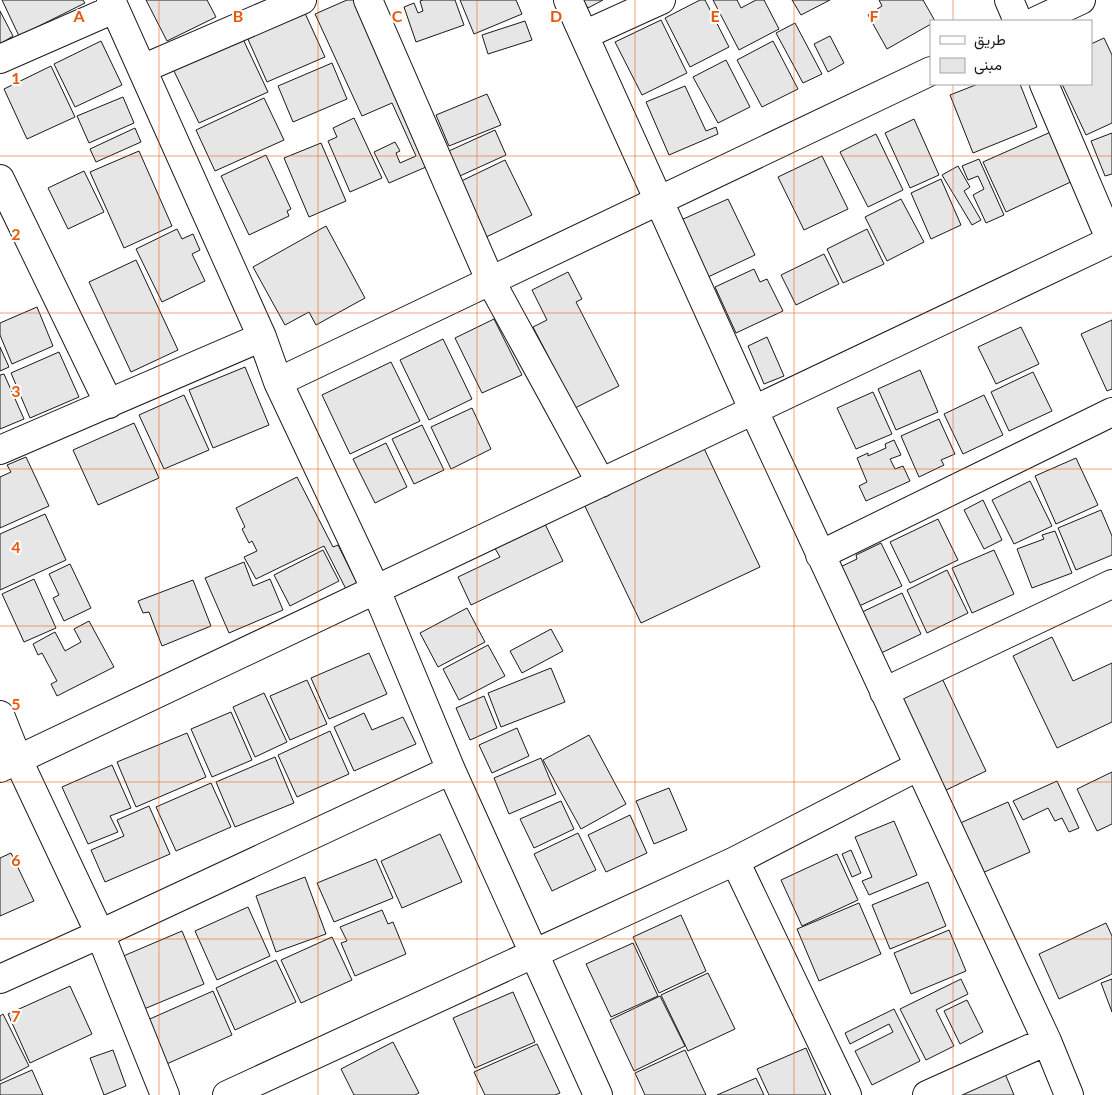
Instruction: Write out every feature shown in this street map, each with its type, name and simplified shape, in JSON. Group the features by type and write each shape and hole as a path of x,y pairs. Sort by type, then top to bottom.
{"street":[{"path":"142,69 302,0"},
{"path":"368,0 490,280 601,483"},
{"path":"568,0 820,555 1047,1041 1069,1095"},
{"path":"584,35 661,0"},
{"path":"1009,0 1018,20"},
{"path":"1038,20 1081,0"},
{"path":"0,59 112,4 262,337 278,382 376,590 451,770 533,955 598,1095"},
{"path":"278,382 930,71"},
{"path":"9,764 1111,240 1044,85"},
{"path":"0,179 109,404"},
{"path":"0,450 262,337"},
{"path":"820,555 1112,412"},
{"path":"884,692 1112,584"},
{"path":"0,714 9,764 100,934 165,1095"},
{"path":"227,1095 735,861 919,766"},
{"path":"0,980 451,770"},
{"path":"735,861 847,1095"},
{"path":"927,1095 1047,1041"}],"building":[{"path":"2,0 83,0 85,3 19,36"},
{"path":"146,0 207,0 216,17 167,41"},
{"path":"347,0 358,0 433,164 389,183 374,152 395,142 400,151 396,153 400,163 416,156 392,103 362,116 315,14"},
{"path":"455,0 464,25 416,42 404,7 414,3 418,13 423,11 420,1"},
{"path":"460,0 516,0 522,14 474,34"},
{"path":"583,0 603,0 588,8"},
{"path":"700,0 705,0 729,47 690,67 665,18"},
{"path":"713,0 737,0 741,8 756,0 764,0 779,29 739,50"},
{"path":"792,0 830,0 801,15"},
{"path":"879,0 923,0 934,20 930,20 930,25 887,49 868,15 882,6"},
{"path":"0,11 13,36 0,44"},
{"path":"304,11 325,57 267,82 247,37"},
{"path":"661,20 687,73 642,95 615,42"},
{"path":"525,21 532,40 488,54 482,35"},
{"path":"795,23 822,74 803,83 776,33"},
{"path":"830,36 844,63 828,72 814,44"},
{"path":"242,37 268,92 199,123 173,69"},
{"path":"1104,38 1112,55 1112,123 1086,135 1062,85 1092,85 1092,44"},
{"path":"101,41 122,85 75,107 54,64"},
{"path":"773,41 798,89 762,107 737,60"},
{"path":"726,60 750,107 718,123 693,77"},
{"path":"332,63 347,99 293,122 278,86"},
{"path":"51,66 75,117 27,139 4,89"},
{"path":"975,85 1020,85 1037,127 973,153 950,95"},
{"path":"685,86 706,131 716,127 718,134 669,155 646,102"},
{"path":"487,94 501,125 449,146 436,115"},
{"path":"123,97 134,123 89,143 77,116"},
{"path":"264,98 284,140 215,171 196,130"},
{"path":"354,118 382,178 350,192 328,141 337,137 333,128"},
{"path":"914,119 939,175 910,188 885,133"},
{"path":"135,128 141,142 96,162 90,149"},
{"path":"495,130 506,155 451,180 440,155"},
{"path":"1053,131 1075,180 1006,212 983,162"},
{"path":"1112,133 1112,174 1105,176 1091,141"},
{"path":"876,134 903,190 868,207 840,152"},
{"path":"321,143 346,201 309,217 284,158"},
{"path":"139,151 172,226 124,248 90,172"},
{"path":"266,155 291,209 287,211 289,216 249,235 221,176"},
{"path":"822,156 848,209 804,230 778,177"},
{"path":"979,159 1004,215 986,223 973,195 984,189 978,176 968,180 962,166"},
{"path":"505,160 532,215 480,240 453,185"},
{"path":"958,166 970,187 964,191 981,220 972,225 942,175"},
{"path":"84,171 104,212 68,229 48,188"},
{"path":"941,179 961,225 931,239 911,193"},
{"path":"728,199 755,255 708,277 681,220"},
{"path":"901,199 924,242 887,261 865,217"},
{"path":"326,226 365,298 316,325 309,312 285,325 253,267"},
{"path":"177,229 182,239 193,234 200,250 192,254 205,281 162,302 136,249"},
{"path":"867,229 884,264 843,283 827,249"},
{"path":"824,254 839,284 796,305 781,275"},
{"path":"136,260 178,350 131,372 89,282"},
{"path":"754,269 760,282 767,279 783,311 736,333 715,287"},
{"path":"568,272 582,299 576,302 619,386 575,408 533,327 547,320 532,290"},
{"path":"37,307 53,346 12,364 0,335 0,323"},
{"path":"494,319 522,375 482,393 455,338"},
{"path":"1112,320 1112,389 1107,391 1081,334"},
{"path":"1021,327 1039,364 996,384 978,347"},
{"path":"767,337 784,376 764,384 748,346"},
{"path":"443,339 472,399 429,420 400,360"},
{"path":"0,347 9,367 0,371"},
{"path":"59,352 79,397 30,418 11,373"},
{"path":"391,362 420,421 350,454 322,395"},
{"path":"245,367 269,425 213,448 189,390"},
{"path":"920,370 938,412 896,430 878,389"},
{"path":"1033,372 1052,411 1009,431 991,392"},
{"path":"4,374 24,419 0,429 0,375"},
{"path":"873,392 892,434 856,449 837,408"},
{"path":"184,395 209,450 164,469 139,415"},
{"path":"984,395 1003,435 963,454 944,414"},
{"path":"472,408 491,449 451,469 431,427"},
{"path":"939,419 955,454 941,460 944,465 919,477 901,436"},
{"path":"134,423 159,478 98,505 73,450"},
{"path":"422,425 444,470 414,484 392,439"},
{"path":"894,440 901,455 890,459 895,469 903,466 910,481 866,501 859,486 867,482 857,458 868,453 868,456 886,448 885,444"},
{"path":"701,442 760,567 641,623 581,498"},
{"path":"386,443 407,487 375,503 353,459"},
{"path":"26,457 49,506 0,528 0,477 11,472 7,465"},
{"path":"1076,458 1098,505 1056,524 1035,476"},
{"path":"297,477 333,547 338,545 359,587 348,593 324,546 256,579 244,557 257,551 252,541 249,543 242,529 245,527 236,508"},
{"path":"1030,481 1052,526 1014,544 992,500"},
{"path":"983,500 1002,540 984,549 964,510"},
{"path":"1101,510 1112,536 1112,555 1076,570 1058,528"},
{"path":"45,514 66,560 0,590 0,534"},
{"path":"938,519 958,560 910,583 890,542"},
{"path":"543,520 563,561 471,605 458,577 500,557 493,545"},
{"path":"1055,531 1072,573 1032,588 1017,549 1044,539 1042,535"},
{"path":"881,543 902,586 855,608 836,569 857,559 856,555"},
{"path":"323,550 339,581 290,606 274,575"},
{"path":"994,550 1014,594 972,613 952,568"},
{"path":"244,562 253,586 270,579 283,610 229,633 205,578"},
{"path":"70,564 91,608 64,621 53,598 59,595 49,574"},
{"path":"947,570 968,613 927,633 907,590"},
{"path":"34,579 56,628 24,642 2,594"},
{"path":"193,580 211,626 162,646 149,612 143,613 138,601"},
{"path":"902,593 921,634 877,655 858,614"},
{"path":"467,608 485,642 438,667 420,633"},
{"path":"89,621 114,667 57,696 51,684 57,681 42,653 38,655 33,644 55,632 65,651 81,642 74,629"},
{"path":"551,629 563,651 522,673 510,651"},
{"path":"1052,637 1073,681 1112,663 1112,722 1057,748 1013,656"},
{"path":"488,645 505,676 459,700 443,669"},
{"path":"369,653 387,694 329,719 311,678"},
{"path":"551,668 565,702 501,727 488,693"},
{"path":"940,674 986,771 942,792 895,695"},
{"path":"307,680 327,724 290,740 270,696"},
{"path":"264,693 287,742 255,757 233,707"},
{"path":"484,696 497,728 470,740 456,708"},
{"path":"231,712 252,760 212,777 191,729"},
{"path":"364,713 372,730 403,717 416,744 354,771 334,727"},
{"path":"517,728 529,756 492,773 479,745"},
{"path":"330,731 349,774 297,797 278,755"},
{"path":"187,733 206,777 136,807 117,762"},
{"path":"589,735 626,804 581,829 543,760"},
{"path":"275,757 294,803 235,827 216,782"},
{"path":"541,758 556,794 509,814 494,778"},
{"path":"112,765 131,808 110,816 118,832 88,844 62,787"},
{"path":"1112,772 1112,824 1097,831 1077,789"},
{"path":"1057,781 1079,828 1069,832 1062,818 1055,821 1048,808 1023,820 1013,801"},
{"path":"211,783 231,827 176,851 156,807"},
{"path":"669,788 687,830 654,844 636,801"},
{"path":"561,801 574,829 534,848 520,819"},
{"path":"1008,802 1030,852 980,874 958,824"},
{"path":"149,806 170,854 105,882 91,850 124,836 117,820"},
{"path":"630,815 647,853 606,872 588,835"},
{"path":"894,821 917,875 869,895 862,881 872,877 855,837"},
{"path":"578,833 596,870 552,891 534,854"},
{"path":"440,834 462,882 402,908 381,861"},
{"path":"851,850 861,873 852,877 842,854"},
{"path":"11,853 34,901 0,916 0,858"},
{"path":"837,854 858,900 802,926 781,880"},
{"path":"376,859 393,898 334,922 317,883"},
{"path":"305,877 326,934 276,952 256,896"},
{"path":"928,882 946,926 890,949 872,905"},
{"path":"859,903 881,954 819,981 797,929"},
{"path":"248,907 270,956 217,980 195,931"},
{"path":"382,910 388,924 393,922 406,954 355,976 341,943 347,941 340,927"},
{"path":"681,915 706,971 659,993 633,937"},
{"path":"1106,923 1112,936 1112,974 1059,999 1039,954"},
{"path":"949,930 966,971 911,994 894,953"},
{"path":"182,931 204,984 144,1009 121,957"},
{"path":"332,937 352,980 301,1003 281,960"},
{"path":"633,943 658,996 611,1017 586,964"},
{"path":"276,960 296,1002 235,1030 216,988"},
{"path":"708,973 735,1029 688,1051 661,995"},
{"path":"961,979 968,994 936,1010 954,1046 926,1060 900,1009"},
{"path":"1112,979 1112,1012 1101,983"},
{"path":"70,986 92,1034 30,1063 8,1014"},
{"path":"213,991 232,1035 162,1066 143,1022"},
{"path":"513,992 535,1042 475,1068 453,1018"},
{"path":"660,996 685,1046 634,1071 610,1020"},
{"path":"967,1000 983,1032 960,1044 944,1011"},
{"path":"894,1009 920,1061 872,1085 855,1051 893,1032 889,1024 850,1044 845,1033"},
{"path":"3,1014 29,1066 0,1081 0,1016"},
{"path":"393,1042 419,1093 415,1095 354,1095 341,1069"},
{"path":"537,1044 560,1093 555,1095 485,1095 474,1072"},
{"path":"806,1048 826,1095 769,1095 757,1069"},
{"path":"113,1050 126,1086 104,1095 90,1058"},
{"path":"685,1050 706,1095 645,1095 635,1073"},
{"path":"1003,1069 1014,1095 941,1095"},
{"path":"32,1070 43,1095 0,1095 0,1084"},
{"path":"756,1078 764,1095 717,1095"}]}
